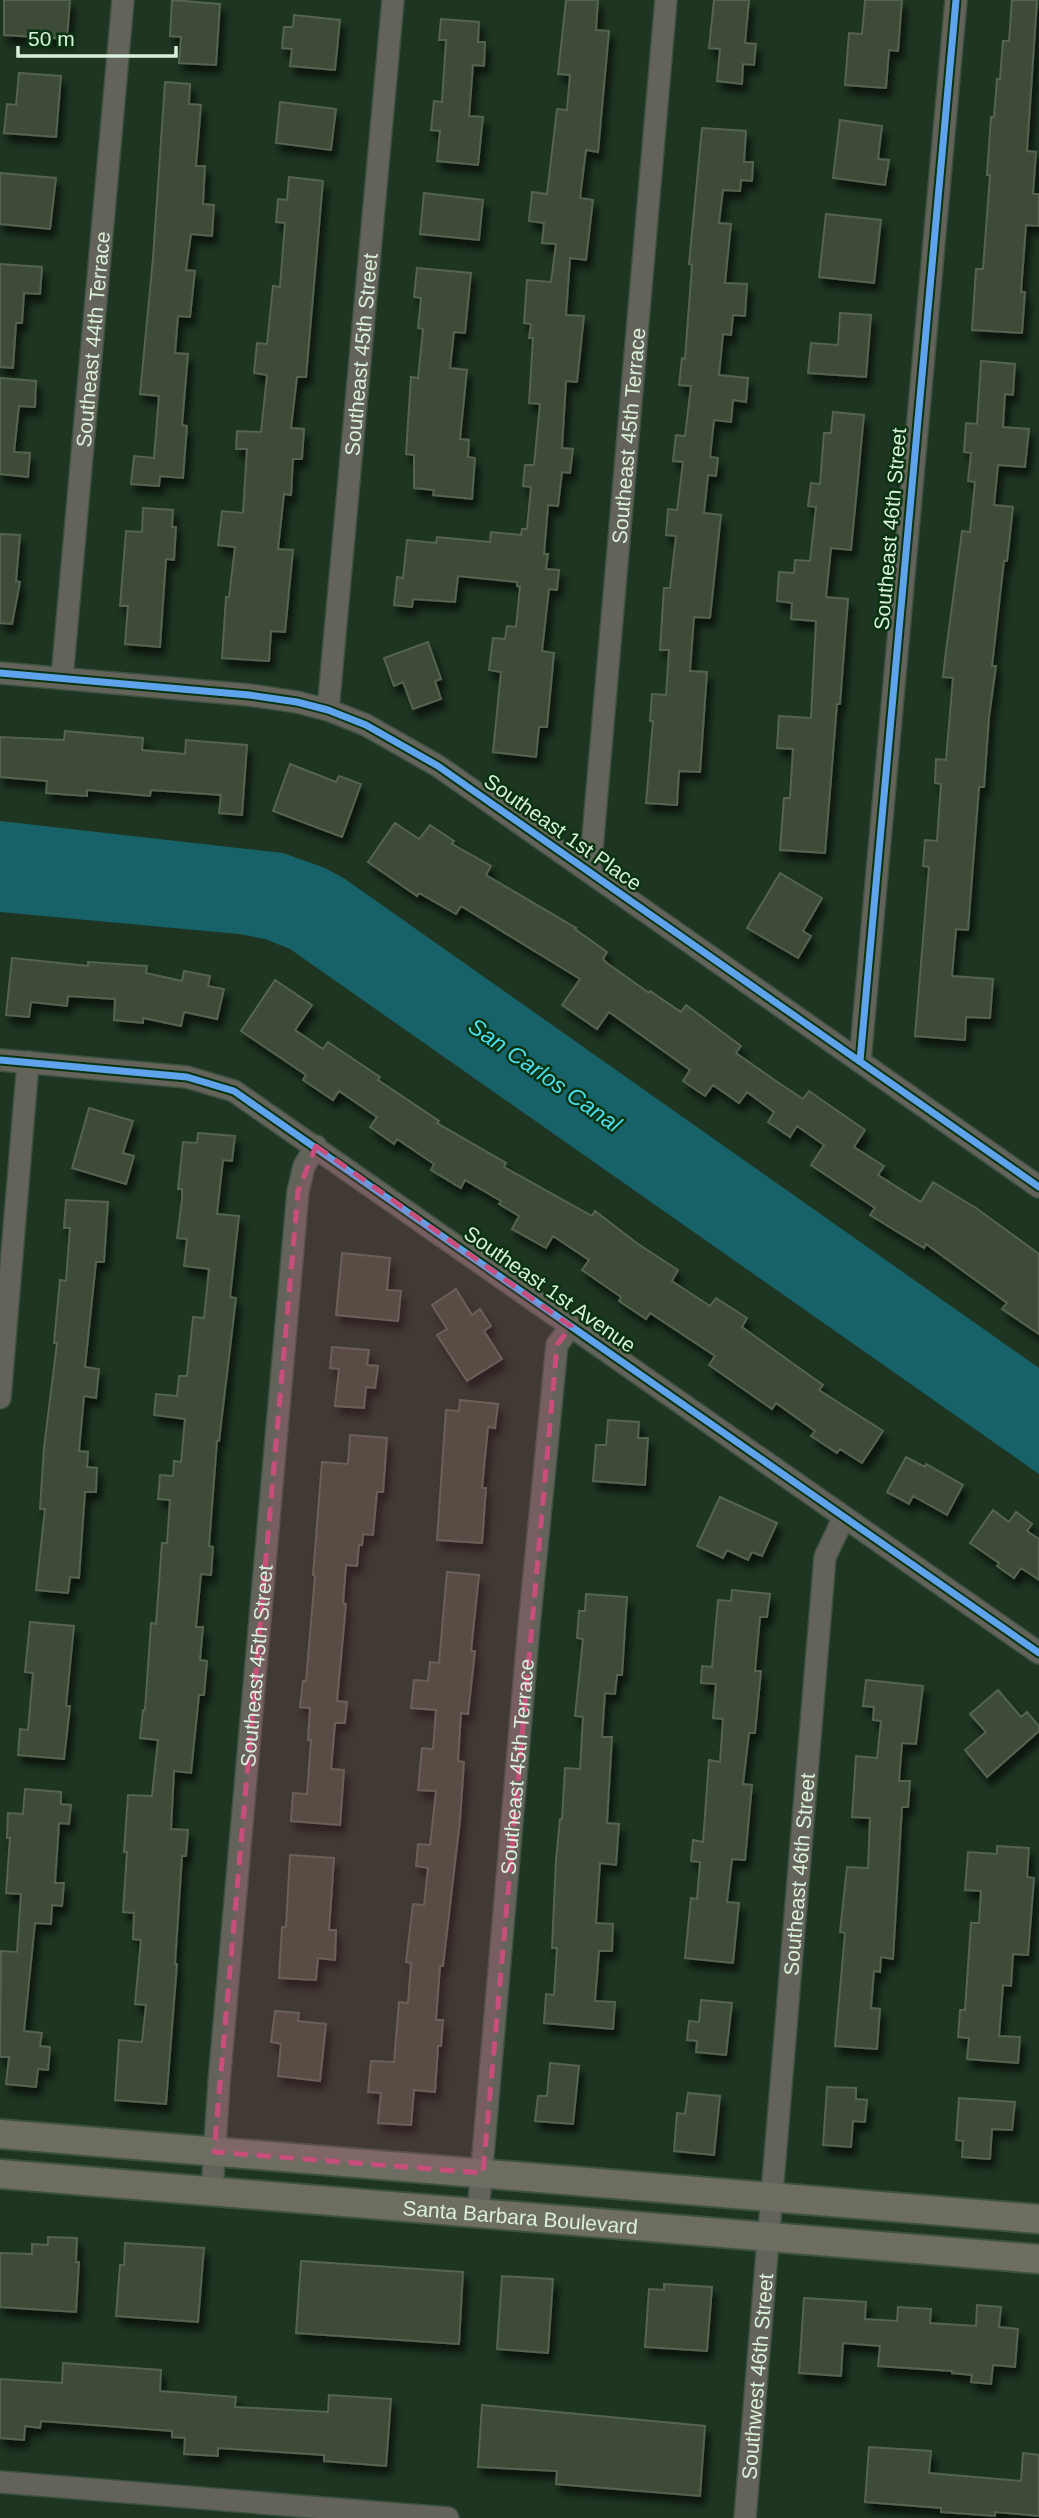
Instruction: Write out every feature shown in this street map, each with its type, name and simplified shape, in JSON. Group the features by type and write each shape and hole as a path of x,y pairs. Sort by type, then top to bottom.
{"main road":[{"name":"Santa Barbara Boulevard","path":"0,2134 1039,2219"},
{"name":"Santa Barbara Boulevard","path":"0,2174 1039,2259"}],"street":[{"name":"Southeast 44th Terrace","path":"62,678 123,0"},
{"name":"Southeast 45th Street","path":"328,710 393,0"},
{"name":"Southeast 45th Terrace","path":"590,872 666,0"},
{"name":"Southeast 46th Street","path":"860,1061 956,0"},
{"name":"Southeast 1st Place","path":"0,673 249,695 297,702 328,710 366,725 415,751 1039,1187"},
{"name":"Southeast 1st Avenue","path":"0,1060 187,1077 234,1091 1039,1653"},
{"path":"0,1398 28,1062"},
{"name":"Southeast 45th Street","path":"212,2191 298,1191 304,1166 316,1146"},
{"name":"Southeast 45th Terrace","path":"478,2213 529,1626 557,1345 571,1326"},
{"name":"Southeast 46th Street","path":"767,2237 825,1557 844,1517"},
{"name":"Southwest 46th Street","path":"745,2518 767,2237"},
{"path":"0,2482 448,2518"}],"highlighted area":[{"path":"316,1146 571,1326 557,1345 483,2173 214,2152 298,1191"}],"water":[{"name":"San Carlos Canal","path":"0,821 283,853 325,868 345,879 1039,1368 1039,1474 290,949 265,939 239,934 0,912"}],"building":[{"path":"4,0 70,0 67,39 4,35"},
{"path":"172,0 220,4 216,65 179,63 181,37 170,36"},
{"path":"566,0 598,0 596,30 609,31 598,152 586,150 580,198 593,200 586,260 570,258 566,315 584,316 577,382 566,381 562,448 573,449 570,473 562,472 558,506 548,505 544,554 548,554 546,569 559,570 557,590 549,589 542,651 554,653 547,727 539,727 536,757 493,752 501,672 489,670 493,638 505,639 507,626 516,627 520,587 517,582 458,576 455,602 413,599 412,607 394,605 397,577 403,578 407,540 436,543 437,537 490,542 491,532 521,535 522,529 527,529 531,487 523,486 525,465 534,465 540,404 529,403 533,338 529,338 531,324 524,323 527,280 551,282 556,244 542,243 544,223 529,221 532,192 547,194 557,109 567,110 570,75 558,74"},
{"path":"714,0 749,0 745,43 756,44 754,65 743,64 742,84 717,81 720,49 709,48"},
{"path":"865,0 902,0 898,51 889,50 886,88 845,85 849,33 862,34"},
{"path":"1012,0 1037,0 1027,151 1036,152 1033,194 1039,194 1039,226 1026,225 1021,292 1025,292 1022,333 972,330 976,269 983,269 991,117 994,117 997,79 1000,79 1003,41 1009,41"},
{"path":"294,15 340,20 335,70 290,66 292,49 282,48 284,27 293,27"},
{"path":"441,19 479,22 478,42 485,42 484,66 473,65 469,116 483,117 478,165 437,161 440,131 431,130 434,101 442,102 446,40 439,40"},
{"path":"19,73 61,76 56,137 4,133 7,104 16,105"},
{"path":"165,82 190,84 189,104 201,105 196,166 205,166 203,204 214,205 212,236 191,234 186,270 195,271 190,317 178,316 175,353 188,354 182,425 187,426 183,478 160,476 159,486 131,484 134,456 154,458 159,396 140,394"},
{"path":"280,102 336,109 331,150 276,143"},
{"path":"840,120 882,126 878,159 889,160 885,185 833,178"},
{"path":"702,128 746,131 744,162 753,162 752,181 741,180 740,191 723,190 719,223 731,224 725,283 747,284 745,316 733,315 731,335 723,334 719,375 748,378 746,402 733,400 731,422 714,420 710,457 718,458 716,476 708,475 704,513 721,515 710,618 694,617 690,671 707,672 700,772 679,771 677,805 646,803 653,721 650,721 652,694 666,695 669,650 660,650 664,588 670,588 676,536 666,535 668,509 677,510 683,462 673,461 676,435 685,436 691,386 679,385 682,358 685,359 692,265 689,264"},
{"path":"0,173 56,178 50,229 0,224"},
{"path":"289,177 323,181 306,377 297,377 291,428 304,429 302,459 293,459 291,495 284,494 278,549 293,550 285,632 271,631 269,661 222,658 226,597 229,597 235,547 218,545 222,511 243,513 247,449 236,449 237,431 261,432 267,375 254,373 257,343 267,344 273,286 280,287 285,223 276,222 278,199 287,200"},
{"path":"424,193 483,200 479,240 420,234"},
{"path":"826,214 881,220 874,283 819,277"},
{"path":"0,264 42,267 40,294 24,293 22,323 16,323 13,368 0,367"},
{"path":"417,268 471,273 465,333 454,332 450,368 467,370 460,439 469,440 468,457 475,458 472,499 433,495 434,490 414,488 414,455 406,454 411,377 418,378 423,329 418,328 421,298 414,297"},
{"path":"840,313 871,315 866,377 808,373 811,343 838,345"},
{"path":"981,361 1015,364 1013,395 1005,394 1003,427 1029,429 1025,467 998,465 994,505 1013,507 992,666 996,666 984,787 979,787 968,930 956,929 952,976 993,979 990,1018 966,1017 965,1040 915,1036 929,867 923,866 925,840 937,841 941,784 935,783 936,759 946,760 953,678 943,677 962,531 970,532 975,482 968,481 971,453 964,452 966,423 977,424"},
{"path":"0,378 36,381 35,407 19,406 14,452 30,453 28,477 0,474"},
{"path":"833,412 864,415 851,550 831,548 826,597 848,599 825,853 780,850 784,798 790,798 793,749 777,748 779,716 811,718 816,621 791,619 792,603 777,601 779,572 794,573 795,560 810,561 816,507 808,506 811,483 820,484 824,433 831,433"},
{"path":"143,508 173,510 172,527 176,527 174,560 166,559 160,647 125,644 128,606 120,606 126,531 142,532"},
{"path":"0,534 20,535 16,581 20,582 12,624 0,623"},
{"path":"428,642 441,679 435,681 441,699 413,709 403,682 394,686 384,658"},
{"path":"65,731 143,738 142,750 185,754 186,740 247,745 242,815 219,813 221,795 151,790 150,796 87,790 87,796 46,793 47,781 0,777 0,737 64,740"},
{"path":"290,764 336,782 339,776 361,784 342,837 273,811"},
{"path":"395,823 419,839 430,825 454,841 452,844 491,866 486,875 576,928 607,952 603,959 607,963 649,993 650,991 681,1012 686,1005 741,1046 736,1053 776,1081 803,1099 809,1091 865,1130 854,1147 884,1166 878,1175 921,1202 933,1182 976,1208 1039,1254 1039,1334 1002,1309 1007,1303 926,1244 924,1248 870,1215 875,1208 811,1165 824,1145 797,1126 790,1137 768,1122 774,1112 747,1092 739,1103 713,1085 705,1096 683,1081 690,1070 609,1012 597,1029 562,1005 580,979 461,906 456,914 419,893 417,896 368,862"},
{"path":"780,873 822,898 803,931 811,936 798,958 747,928"},
{"path":"12,958 88,966 88,962 147,966 146,973 182,981 184,971 210,976 208,986 224,989 217,1019 184,1012 181,1026 143,1018 143,1023 114,1020 115,999 68,996 67,1006 31,1002 29,1017 6,1015"},
{"path":"275,980 312,1005 295,1030 323,1049 328,1042 380,1077 378,1080 439,1121 437,1123 506,1163 504,1167 592,1216 595,1211 678,1270 672,1281 710,1306 716,1298 747,1318 742,1327 823,1385 819,1390 883,1431 862,1463 840,1449 837,1453 811,1436 815,1431 776,1403 772,1409 709,1365 715,1356 650,1313 646,1319 619,1301 621,1297 582,1270 589,1260 553,1236 546,1248 512,1229 519,1216 499,1204 501,1201 465,1180 461,1188 431,1170 434,1164 397,1139 394,1144 370,1127 377,1117 339,1091 333,1100 303,1080 306,1075 241,1031"},
{"path":"89,1108 133,1121 123,1153 134,1156 126,1184 72,1168"},
{"path":"198,1133 235,1136 232,1161 223,1160 217,1214 239,1216 230,1297 236,1298 217,1441 209,1546 213,1547 211,1575 201,1574 196,1627 203,1627 200,1660 207,1661 204,1695 199,1695 191,1773 174,1771 171,1829 188,1830 186,1856 182,1856 166,2104 115,2100 119,2040 142,2042 146,2005 135,2004 141,1940 133,1939 134,1913 123,1912 127,1852 124,1852 128,1795 152,1796 158,1740 140,1738 145,1710 151,1623 156,1624 162,1543 167,1543 170,1500 158,1499 160,1475 173,1476 174,1461 181,1462 185,1419 154,1415 156,1394 177,1396 179,1376 187,1376 193,1317 204,1318 209,1269 184,1266 187,1239 177,1238 182,1200 182,1189 178,1189 183,1142 197,1143"},
{"path":"66,1200 108,1202 104,1262 96,1262 85,1367 99,1369 96,1398 84,1396 79,1451 88,1452 87,1467 97,1468 96,1492 85,1492 79,1578 70,1577 68,1593 36,1590 45,1509 40,1509 44,1448 57,1343 54,1343 60,1280 66,1281 70,1228 64,1228"},
{"path":"342,1253 390,1258 387,1290 401,1291 398,1321 336,1315"},
{"path":"456,1289 472,1315 480,1309 491,1326 484,1331 502,1359 467,1381 437,1335 447,1329 432,1305"},
{"path":"332,1347 369,1350 367,1365 378,1366 375,1388 366,1387 364,1408 335,1406 339,1369 330,1368"},
{"path":"460,1400 498,1404 495,1428 488,1427 482,1488 486,1488 482,1543 437,1540 446,1410 459,1411"},
{"path":"608,1420 639,1422 638,1438 648,1438 645,1485 593,1481 596,1445 606,1445"},
{"path":"350,1435 387,1438 383,1492 377,1492 373,1535 363,1534 357,1566 346,1565 343,1603 346,1604 337,1701 347,1702 345,1723 335,1723 331,1769 344,1770 340,1825 291,1821 293,1793 307,1794 311,1740 308,1740 310,1708 300,1707 303,1681 306,1681 322,1462 348,1464"},
{"path":"906,1457 925,1467 926,1464 963,1485 947,1515 913,1496 909,1504 887,1492"},
{"path":"720,1497 777,1523 762,1556 752,1552 748,1560 727,1550 723,1558 697,1546"},
{"path":"993,1510 1009,1522 1016,1512 1032,1524 1027,1531 1039,1539 1039,1580 1021,1568 1014,1578 997,1566 999,1563 970,1543"},
{"path":"447,1572 479,1575 468,1714 461,1713 458,1761 464,1762 460,1820 443,1966 440,1966 436,2020 443,2020 441,2046 438,2046 435,2092 414,2090 411,2125 378,2123 381,2093 368,2092 371,2061 394,2062 399,2002 408,2003 411,1963 406,1962 413,1904 424,1905 428,1868 416,1866 418,1844 430,1845 436,1791 418,1790 422,1748 433,1749 436,1710 411,1708 414,1680 428,1681 430,1662 439,1663"},
{"path":"732,1590 770,1594 767,1617 760,1617 755,1671 761,1671 755,1733 749,1733 743,1784 752,1785 745,1860 732,1859 727,1902 739,1903 733,1963 685,1958 691,1898 697,1899 700,1862 691,1861 693,1840 703,1842 709,1760 720,1762 723,1719 713,1718 716,1684 701,1683 702,1666 712,1667 718,1600 731,1601"},
{"path":"586,1594 627,1597 622,1675 617,1675 615,1694 605,1693 602,1737 612,1737 607,1823 619,1824 616,1865 600,1863 596,1923 613,1924 612,1951 599,1951 595,2001 615,2002 613,2029 544,2023 546,1994 554,1995 557,1948 552,1948 556,1860 565,1768 580,1769 583,1717 575,1716 583,1639 577,1638 579,1611 585,1611"},
{"path":"30,1622 74,1626 64,1759 18,1755 20,1729 28,1730 33,1673 25,1672"},
{"path":"866,1680 923,1686 916,1744 902,1743 899,1781 910,1781 908,1807 902,1807 893,1959 881,1957 880,1972 874,1971 871,2008 880,2009 877,2049 835,2046 845,1933 840,1932 847,1867 868,1868 870,1818 852,1817 856,1756 877,1758 881,1721 873,1720 874,1707 863,1706"},
{"path":"998,1690 1021,1717 1027,1712 1039,1726 1039,1731 987,1777 965,1750 986,1732 970,1714"},
{"path":"25,1789 61,1792 61,1804 71,1805 69,1824 59,1823 55,1883 64,1883 62,1906 52,1905 51,1924 35,1923 24,2031 42,2033 40,2046 50,2047 48,2070 38,2069 36,2087 6,2084 9,2057 0,2057 1,1951 17,1952 21,1894 6,1893 10,1838 7,1838 8,1813 23,1814"},
{"path":"997,1846 1029,1848 1027,1877 1034,1878 1028,1955 1013,1954 1011,1986 1003,1985 999,2036 1020,2037 1018,2063 967,2059 969,2038 958,2037 960,2010 965,2010 971,1923 979,1923 981,1891 965,1890 968,1852 997,1854"},
{"path":"290,1855 334,1858 329,1930 336,1930 335,1960 318,1958 316,1980 279,1978 282,1927 286,1927"},
{"path":"701,2000 732,2003 726,2055 696,2052 697,2041 687,2040 689,2021 699,2022"},
{"path":"275,2011 299,2013 298,2021 326,2024 320,2081 278,2076 281,2044 271,2042"},
{"path":"550,2063 579,2066 573,2124 535,2121 538,2096 547,2096"},
{"path":"827,2087 856,2088 856,2099 867,2100 865,2122 853,2121 851,2147 823,2145"},
{"path":"688,2093 720,2096 714,2155 674,2151 677,2113 685,2114"},
{"path":"959,2098 1015,2102 1012,2130 992,2129 990,2159 962,2157 963,2141 956,2140"},
{"path":"48,2237 77,2238 76,2262 79,2262 76,2312 0,2307 0,2253 32,2254 32,2244 48,2245"},
{"path":"125,2243 204,2248 198,2322 116,2316 120,2265 124,2265"},
{"path":"301,2261 463,2272 459,2344 296,2333"},
{"path":"502,2276 553,2279 548,2353 497,2349"},
{"path":"664,2284 712,2287 707,2351 645,2347 649,2289 664,2290"},
{"path":"804,2298 866,2302 865,2319 897,2321 898,2307 931,2309 930,2323 976,2326 977,2305 1001,2307 999,2327 1018,2329 1015,2367 993,2365 991,2384 971,2382 972,2375 952,2371 878,2366 880,2346 843,2343 841,2376 799,2373"},
{"path":"63,2363 161,2370 160,2391 236,2397 235,2407 328,2412 329,2395 391,2399 386,2466 324,2461 324,2455 218,2448 218,2456 184,2454 185,2438 172,2437 172,2431 41,2421 40,2428 25,2426 24,2440 0,2438 0,2379 62,2383"},
{"path":"482,2405 705,2426 700,2496 556,2484 557,2471 478,2467"},
{"path":"869,2447 931,2451 929,2473 1021,2481 1023,2453 1039,2455 1039,2516 995,2512 995,2516 941,2512 941,2508 865,2502"}],"cycle path":[{"path":"860,1061 956,0"},
{"path":"0,673 249,695 297,702 328,710 366,725 438,766 1039,1187"},
{"path":"0,1060 187,1077 234,1091 1039,1653"}]}
